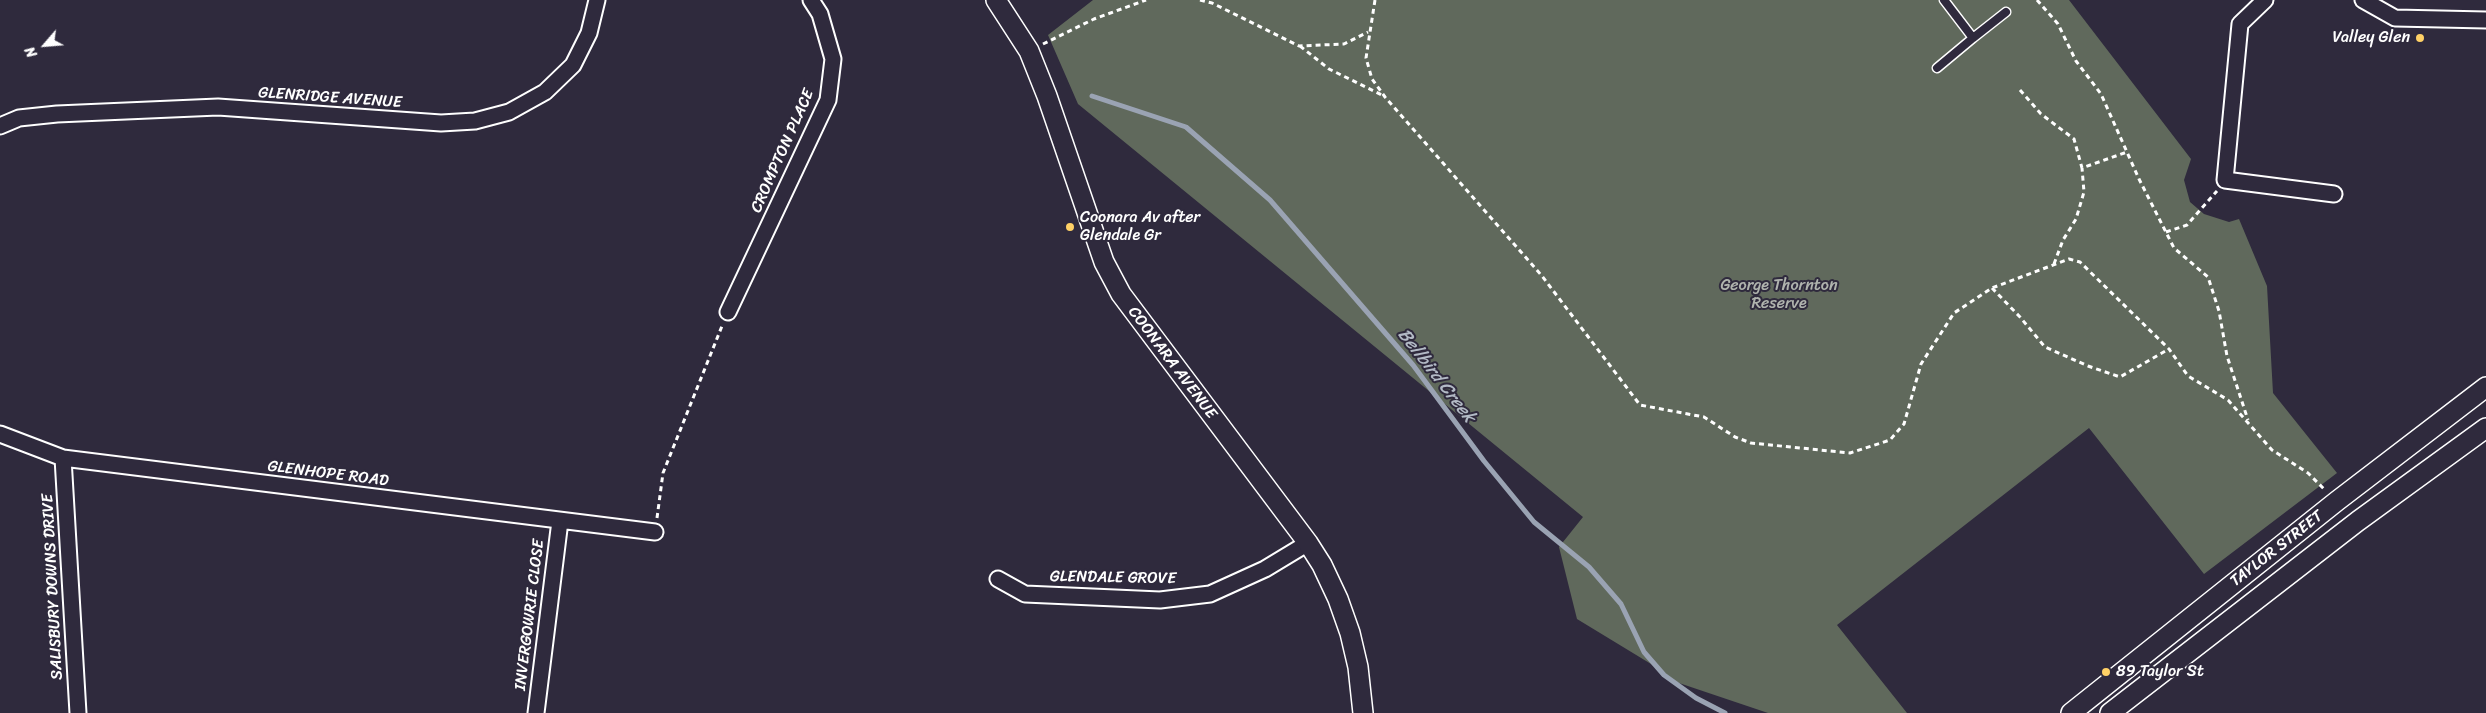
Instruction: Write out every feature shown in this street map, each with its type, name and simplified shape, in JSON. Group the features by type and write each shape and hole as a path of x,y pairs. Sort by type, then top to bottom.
{"street":[{"name":"GLENRIDGE AVENUE","path":"0,126 20,118 57,114 218,107 441,124 475,121 509,112 545,92 573,65 589,33 596,0"},
{"name":"CROMPTON PLACE","path":"728,312 828,100 833,59 820,14 811,0"},
{"name":"COONARA AVENUE","path":"996,0 1029,51 1047,96 1104,262 1121,294 1308,543 1338,599 1350,633 1358,667 1363,713"},
{"path":"2265,0 2240,24 2225,180 2334,194"},
{"path":"2363,0 2395,18 2486,20"},
{"name":"TAYLOR STREET","path":"2071,713 2337,501 2486,387"},
{"name":"TAYLOR STREET","path":"2110,713 2358,521 2486,428"},
{"name":"GLENHOPE ROAD","path":"0,434 63,458 655,532"},
{"name":"SALISBURY DOWNS DRIVE","path":"63,458 78,713"},
{"name":"INVERGOWRIE CLOSE","path":"536,713 560,521"},
{"name":"GLENDALE GROVE","path":"998,579 1025,594 1160,600 1210,594 1265,569 1308,543"}],"lane":[{"path":"1944,0 1973,38"},
{"path":"1937,68 2006,12"}],"path":[{"path":"1029,51 1094,19 1146,0"},
{"path":"1200,0 1212,3 1299,46 1329,69 1385,97"},
{"path":"1375,0 1368,32 1366,58 1372,79 1385,97 1542,276 1640,405 1704,417 1734,437 1751,443 1850,453 1890,440 1904,424 1921,364 1954,313 1992,288 2069,259 2080,262 2169,349 2188,376 2228,400 2248,420 2272,450 2308,473 2337,501"},
{"path":"2037,0 2058,24 2076,61 2101,94 2174,248 2208,277 2219,311 2227,356 2248,420"},
{"path":"1299,46 1344,44 1368,32"},
{"path":"2020,90 2041,114 2074,139 2082,168 2084,192 2076,219 2063,240 2054,264"},
{"path":"2082,168 2128,152"},
{"path":"2166,232 2186,226 2206,206 2225,180"},
{"path":"1992,288 2045,347 2120,378 2169,349"},
{"path":"655,532 663,473 728,312"}],"green space":[{"name":"George Thornton Reserve","path":"1093,0 2069,0 2191,159 2184,180 2190,202 2204,214 2229,222 2239,219 2267,286 2273,393 2337,473 2204,574 2089,428 1837,625 1907,713 1768,713 1673,681 1651,664 1577,619 1559,547 1583,517 1078,104 1048,35"}],"waterway":[{"name":"Bellbird Creek","path":"1092,96 1186,127 1270,200 1413,365 1484,461 1534,522 1589,567 1621,604 1644,652 1664,675 1696,698 1725,713"}],"place":[{"name":"Valley Glen","path":"2420,38"},
{"name":"Coonara Av after Glendale Gr","path":"1070,227"},
{"name":"89 Taylor St","path":"2106,672"}]}
